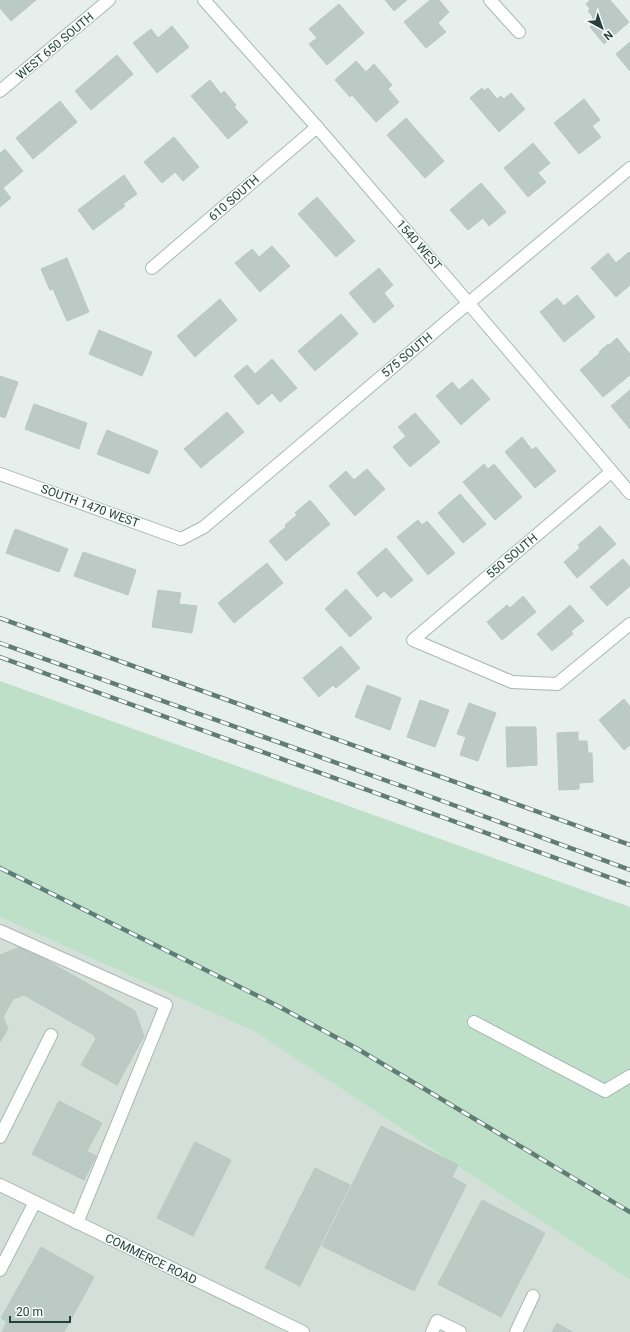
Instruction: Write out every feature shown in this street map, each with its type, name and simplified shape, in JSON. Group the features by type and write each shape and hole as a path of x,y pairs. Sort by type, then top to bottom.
{"street":[{"name":"WEST 650 SOUTH","path":"0,91 109,0"},
{"name":"1540 WEST","path":"204,0 317,127 630,493"},
{"path":"490,0 519,32"},
{"name":"610 SOUTH","path":"152,268 317,127"},
{"name":"575 SOUTH","path":"181,539 204,527 630,168"},
{"name":"550 SOUTH","path":"611,472 413,640 512,682 557,684 630,624"},
{"name":"SOUTH 1470 WEST","path":"0,474 181,539"},
{"path":"0,931 166,1005 77,1223"},
{"path":"474,1022 605,1091 630,1076"},
{"path":"0,1137 51,1035"},
{"name":"COMMERCE ROAD","path":"0,1185 302,1332"},
{"path":"0,1270 35,1202"},
{"path":"516,1332 533,1296"},
{"path":"432,1332 436,1321 460,1332"}],"shaded area":[{"path":"0,917 255,1032 630,1280 630,1332 0,1332"}],"green space":[{"path":"0,681 630,907 630,1280 255,1032 0,917"}],"building":[{"path":"0,0 36,0 11,21 0,8"},
{"path":"385,0 407,0 394,11"},
{"path":"430,0 439,0 449,12 438,23 446,32 426,48 404,22"},
{"path":"590,0 610,0 629,22 604,44 590,27 595,22 588,11 590,9 586,4"},
{"path":"339,4 364,33 327,65 309,44 317,38 309,29"},
{"path":"172,26 189,47 157,73 133,43 151,29 158,38"},
{"path":"630,42 630,71 616,54"},
{"path":"117,55 133,74 91,110 75,91"},
{"path":"356,61 366,72 374,64 392,85 388,89 399,102 376,122 352,95 350,97 335,80"},
{"path":"210,80 221,94 224,91 236,105 234,107 248,122 228,139 191,96"},
{"path":"482,88 484,91 488,88 497,99 501,96 504,99 511,93 525,109 499,132 470,98"},
{"path":"584,99 600,120 592,126 601,137 579,154 554,123"},
{"path":"60,101 77,122 33,159 16,138"},
{"path":"406,118 444,161 425,178 387,135"},
{"path":"174,137 199,167 183,181 175,172 162,183 144,162"},
{"path":"533,143 550,163 538,173 546,182 528,197 504,168"},
{"path":"5,149 23,171 3,188 11,198 0,207 0,153"},
{"path":"124,175 137,194 123,204 125,206 93,230 78,210"},
{"path":"481,183 506,212 489,226 483,218 468,230 450,210"},
{"path":"317,197 355,241 336,257 298,214"},
{"path":"272,246 290,266 260,292 235,263 252,249 259,257"},
{"path":"629,252 630,285 616,297 591,268 608,253 616,263"},
{"path":"67,258 89,312 67,321 53,289 50,290 41,269"},
{"path":"379,268 393,285 384,293 394,306 374,323 349,293"},
{"path":"577,295 595,317 564,342 540,312 557,298 564,306"},
{"path":"220,299 237,320 195,357 177,336"},
{"path":"341,314 358,334 315,371 298,351"},
{"path":"99,330 152,352 142,376 89,354"},
{"path":"617,338 630,354 630,375 603,397 580,370 608,344 609,345"},
{"path":"272,359 297,388 280,402 272,393 258,405 234,376 247,365 255,374"},
{"path":"0,376 18,382 5,418 0,416"},
{"path":"472,379 490,399 461,425 436,396 452,382 459,390"},
{"path":"630,390 630,429 611,406"},
{"path":"34,404 87,423 79,449 25,429"},
{"path":"227,412 244,432 201,468 184,449"},
{"path":"415,413 440,442 410,467 393,447 406,436 398,427"},
{"path":"107,430 158,451 149,474 97,454"},
{"path":"522,437 532,450 536,447 556,471 535,488 505,452"},
{"path":"484,464 488,469 494,464 522,497 495,520 463,482"},
{"path":"367,469 385,489 355,516 329,486 346,471 354,480"},
{"path":"460,494 486,524 463,543 438,513"},
{"path":"310,500 330,524 286,561 269,541 286,527 285,525 297,515 295,513"},
{"path":"418,520 422,525 427,521 455,553 428,575 397,537"},
{"path":"600,526 616,544 577,578 564,562 580,548 578,545"},
{"path":"15,529 68,549 59,572 6,553"},
{"path":"386,548 413,580 391,598 384,591 377,597 357,573"},
{"path":"83,552 136,570 128,595 74,576"},
{"path":"623,559 630,567 630,586 607,606 590,587"},
{"path":"267,563 283,583 234,623 218,603"},
{"path":"346,589 372,618 350,637 325,609"},
{"path":"158,590 181,593 179,604 197,606 192,633 152,627"},
{"path":"523,596 536,612 502,640 487,622 507,605 510,608"},
{"path":"570,605 584,621 571,631 573,634 552,651 537,634"},
{"path":"341,646 360,668 336,688 333,685 319,697 303,678"},
{"path":"367,685 401,698 390,730 355,717"},
{"path":"624,699 630,707 630,745 624,750 599,720"},
{"path":"420,700 449,710 435,747 407,737"},
{"path":"469,703 496,713 478,761 460,755 466,737 457,734"},
{"path":"506,727 536,727 537,765 507,767"},
{"path":"578,732 578,741 587,741 588,753 592,753 593,782 579,783 579,789 559,790 557,733"},
{"path":"22,946 135,1011 144,1036 117,1085 81,1065 96,1039 94,1035 24,995 13,999 3,1017 8,1029 0,1042 0,955"},
{"path":"59,1101 102,1123 87,1151 96,1156 84,1180 32,1154"},
{"path":"381,1126 458,1165 452,1177 466,1185 414,1291 322,1246"},
{"path":"195,1142 231,1160 193,1236 157,1218"},
{"path":"315,1168 350,1185 300,1286 265,1268"},
{"path":"482,1200 545,1233 501,1317 438,1284"},
{"path":"41,1247 94,1277 64,1332 2,1332 7,1322 1,1318"},
{"path":"557,1323 572,1332 552,1332"}],"railway":[{"path":"0,618 630,845"},
{"path":"0,643 407,788 630,870"},
{"path":"0,657 630,885"},
{"path":"0,868 276,1005 356,1048 630,1212"}]}
